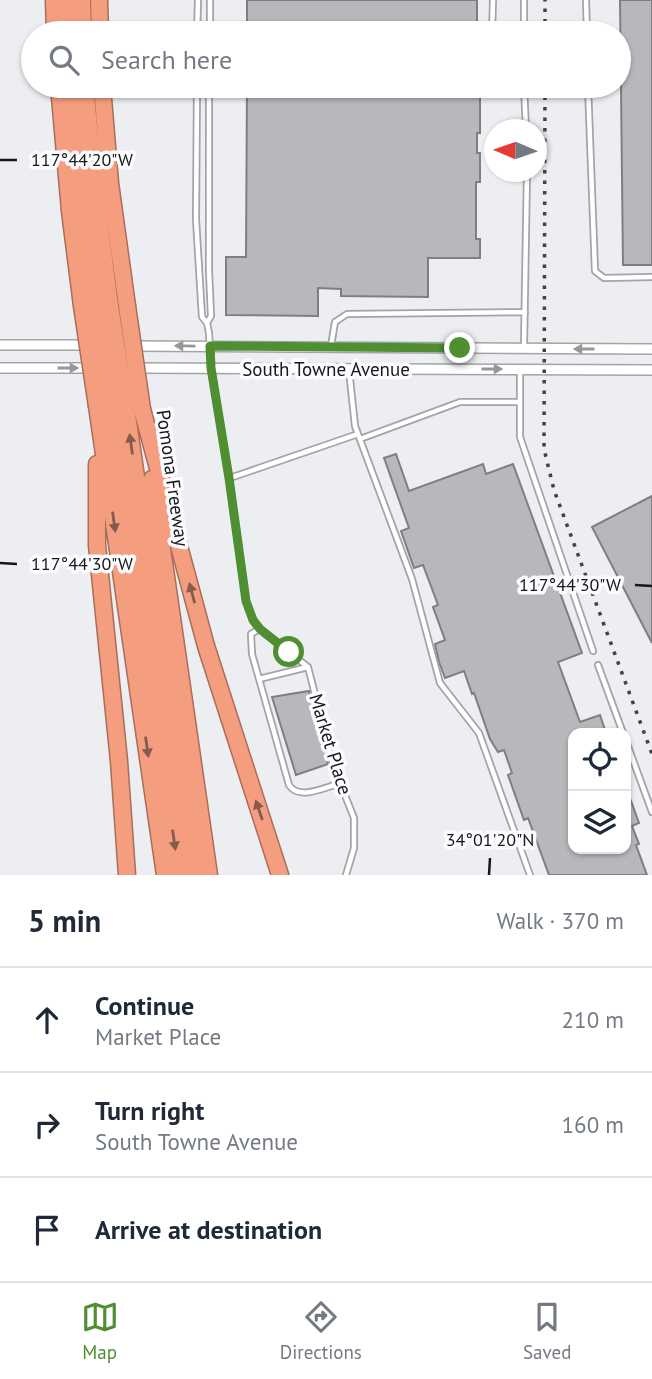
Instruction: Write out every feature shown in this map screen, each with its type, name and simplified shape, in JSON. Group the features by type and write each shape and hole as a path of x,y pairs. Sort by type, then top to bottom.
{"highway":[{"path":"54,0 55,21"},
{"path":"68,0 69,21"},
{"path":"82,0 83,21"},
{"path":"99,0 100,21"},
{"name":"Pomona Freeway","path":"61,98 69,211 96,306 119,408 209,875"},
{"path":"73,98 83,214 96,306 119,408 194,875"},
{"path":"86,98 96,197 96,306"},
{"name":"Pomona Freeway","path":"103,98 110,184 127,306 119,408 165,875"},
{"path":"119,408 97,545 119,761 127,875"},
{"path":"119,408 180,875"},
{"path":"119,408 206,646 280,875"}],"street":[{"name":"South Towne Avenue","path":"0,345 652,349"},
{"name":"South Towne Avenue","path":"0,368 652,370"}],"lane":[{"path":"197,21 198,0"},
{"path":"209,21 210,0"},
{"path":"524,0 524,21"},
{"path":"586,0 587,21"},
{"path":"492,21 493,3"},
{"path":"197,98 196,219 202,317 207,324 211,316 209,98"},
{"path":"525,98 526,119"},
{"path":"588,98 594,271 604,278 652,277"},
{"path":"524,348 527,182"},
{"path":"331,347 335,322 347,314 525,312"},
{"name":"Market Place","path":"207,324 211,368 246,601 253,620 260,629 308,667 333,765 354,818 355,848 346,875"},
{"path":"349,369 355,426 412,579 440,683 479,733 530,875"},
{"path":"520,369 520,437 593,651"},
{"path":"229,478 460,402 520,402"},
{"path":"260,629 251,634 252,654 289,785 293,792 300,794 341,783"},
{"path":"597,665 621,728"},
{"path":"260,678 308,667"},
{"path":"631,755 652,812"}],"building":[{"path":"247,0 477,0 477,21 247,21"},
{"path":"620,0 652,0 652,265 623,265 621,98 631,98 631,21 620,21"},
{"path":"247,98 480,98 477,153 480,153 480,182 476,182 476,239 480,239 480,258 428,258 428,297 341,296 341,289 318,288 318,316 226,315 226,257 246,257"},
{"path":"396,454 409,491 483,464 486,474 513,464 582,653 558,662 580,722 600,715 604,728 568,728 568,854 631,854 631,801 639,823 632,826 639,844 636,845 647,875 549,875 528,818 524,820 508,775 512,773 504,750 498,752 490,739 464,671 445,678 435,644 445,640 433,607 438,605 423,565 414,568 401,531 409,528 384,458"},
{"path":"652,496 652,643 592,527"},
{"path":"309,691 328,764 296,775 272,697"}],"railway":[{"path":"545,0 545,21"},
{"path":"545,98 544,449 554,490 652,754"}],"route":[{"path":"289,652 260,629 253,620 246,601 210,346 460,348"}]}
